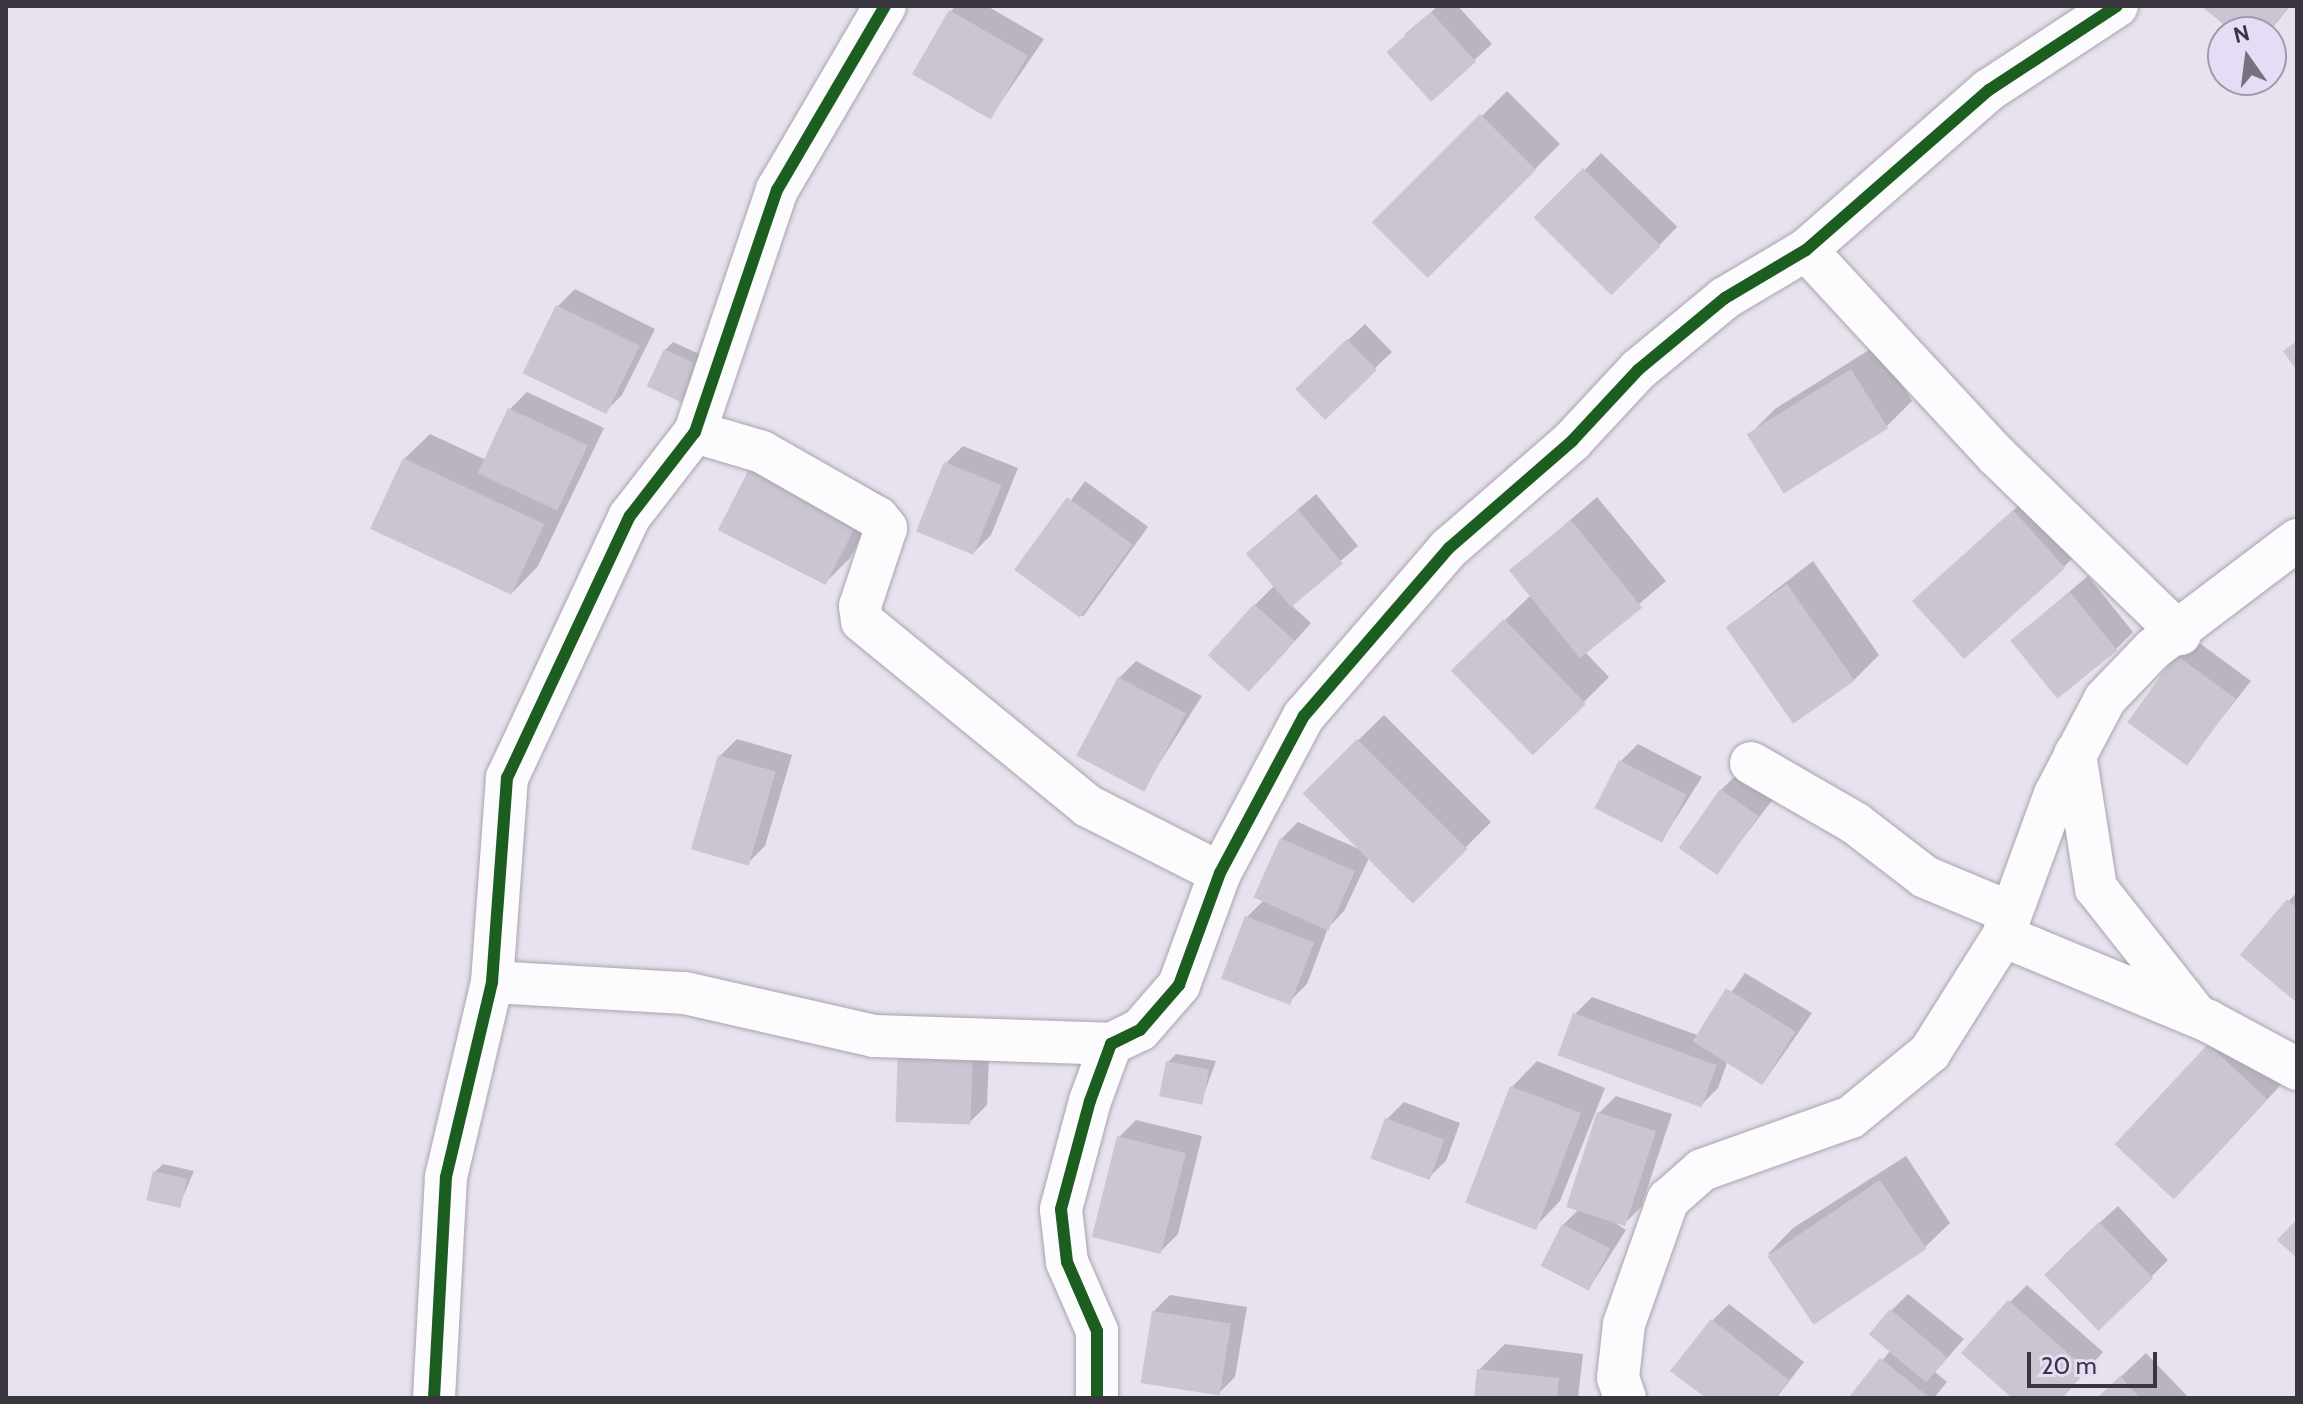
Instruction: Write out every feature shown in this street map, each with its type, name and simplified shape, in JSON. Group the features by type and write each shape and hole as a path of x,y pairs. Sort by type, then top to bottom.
{"street":[{"path":"434,1398 446,1177 492,982 507,778 519,744 630,516 695,432 777,190 885,6"},
{"path":"492,982 685,993 874,1036 1111,1044 1140,1030 1179,985 1220,873 1304,716 1449,548 1572,441 1638,370 1725,298 1806,250 1989,90 2117,6"},
{"path":"1806,250 1996,455 2180,634"},
{"path":"695,432 762,452 878,518 886,528 860,606 862,621 1088,806 1220,873"},
{"path":"1625,1398 1618,1378 1624,1324 1668,1200 1702,1170 1851,1117 1904,1079 1930,1052 2007,925 2087,725 2129,671 2297,540"},
{"path":"2075,754 2096,888 2197,1016"},
{"path":"1751,763 1855,823 1925,877 2007,925 2197,1016 2297,1069"},
{"path":"1097,1398 1097,1331 1067,1262 1061,1209 1111,1044"}],"building":[{"path":"2201,6 2289,6 2281,16 2213,16"},
{"path":"949,10 1028,56 991,120 912,74"},
{"path":"1431,12 1476,62 1431,102 1386,52"},
{"path":"1480,114 1536,170 1428,278 1372,222"},
{"path":"1583,168 1661,246 1611,295 1534,217"},
{"path":"556,305 640,346 606,414 523,373"},
{"path":"1347,339 1377,370 1325,420 1295,389"},
{"path":"2297,341 2297,371 2283,351"},
{"path":"664,349 698,365 681,402 647,386"},
{"path":"1851,369 1888,428 1784,494 1747,434"},
{"path":"508,408 588,445 557,510 478,473"},
{"path":"403,458 544,524 511,595 370,529"},
{"path":"944,462 1001,485 973,555 916,532"},
{"path":"751,465 859,520 826,585 718,530"},
{"path":"1067,497 1133,545 1080,617 1014,570"},
{"path":"1298,510 1343,564 1291,607 1246,554"},
{"path":"2013,510 2065,568 1964,659 1912,601"},
{"path":"1571,520 1642,608 1580,658 1509,570"},
{"path":"1787,584 1855,681 1793,724 1726,627"},
{"path":"2070,592 2117,650 2057,699 2010,640"},
{"path":"1254,604 1295,641 1249,692 1208,655"},
{"path":"1504,619 1586,704 1533,755 1451,670"},
{"path":"2176,655 2236,698 2187,766 2127,722"},
{"path":"1118,677 1186,713 1144,792 1076,756"},
{"path":"1357,739 1467,849 1413,904 1303,793"},
{"path":"718,755 776,772 749,866 691,849"},
{"path":"1619,760 1687,795 1662,843 1594,808"},
{"path":"1720,789 1759,816 1717,875 1679,848"},
{"path":"1280,838 1355,871 1328,931 1254,897"},
{"path":"2287,899 2297,908 2297,1003 2240,955"},
{"path":"1245,916 1314,943 1290,1005 1221,979"},
{"path":"1726,988 1796,1031 1762,1085 1693,1041"},
{"path":"1573,1013 1717,1065 1701,1108 1558,1055"},
{"path":"2208,1044 2267,1099 2174,1199 2115,1144"},
{"path":"898,1048 973,1051 970,1125 895,1122"},
{"path":"1166,1061 1209,1069 1202,1105 1159,1096"},
{"path":"1510,1086 1581,1113 1536,1230 1465,1203"},
{"path":"1597,1112 1656,1131 1625,1226 1566,1207"},
{"path":"1385,1118 1444,1140 1429,1180 1370,1158"},
{"path":"1117,1136 1186,1153 1161,1254 1092,1237"},
{"path":"153,1171 187,1179 180,1208 146,1200"},
{"path":"1880,1180 1926,1249 1814,1325 1767,1256"},
{"path":"2297,1219 2297,1258 2277,1240"},
{"path":"2099,1222 2153,1278 2099,1331 2044,1275"},
{"path":"1562,1224 1610,1249 1589,1290 1541,1266"},
{"path":"2008,1300 2087,1370 2062,1398 2012,1398 1961,1353"},
{"path":"1890,1309 1947,1357 1926,1382 1869,1334"},
{"path":"1152,1311 1231,1324 1220,1396 1141,1383"},
{"path":"1711,1319 1789,1380 1775,1398 1706,1398 1670,1371"},
{"path":"1880,1358 1930,1398 1848,1398"},
{"path":"1477,1369 1559,1378 1557,1398 1474,1398"},
{"path":"2120,1376 2140,1398 2097,1398"}],"cycle path":[{"path":"434,1398 446,1177 492,982 507,778 630,516 695,432 777,190 885,6"},
{"path":"1097,1398 1097,1331 1067,1262 1061,1209 1090,1101 1111,1044 1140,1030 1179,985 1220,873 1304,716 1449,548 1572,441 1638,370 1725,298 1806,250 1989,90 2117,6"}]}
